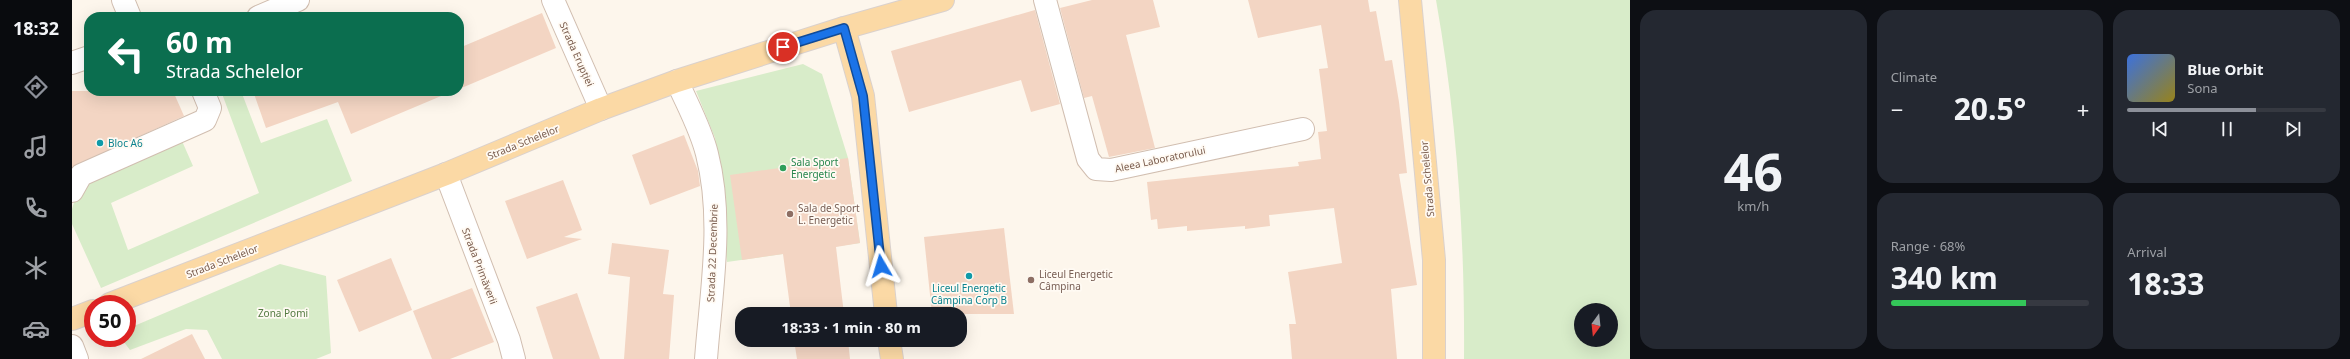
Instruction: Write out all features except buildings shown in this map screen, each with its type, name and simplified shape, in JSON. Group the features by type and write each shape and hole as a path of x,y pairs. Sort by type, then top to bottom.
{"main road":[{"name":"Strada Schelelor","path":"133,295 446,174 601,109 677,81 844,28 944,0"},
{"name":"Strada Schelelor","path":"1410,0 1434,260 1434,359"},
{"path":"844,28 863,96 885,307"},
{"path":"72,319 84,314"},
{"path":"890,347 892,359"}],"street":[{"path":"123,0 128,12"},
{"path":"270,12 298,0"},
{"name":"Strada Erupției","path":"553,0 601,109"},
{"name":"Aleea Laboratorului","path":"1045,0 1088,159 1096,169 1111,170 1303,129"},
{"path":"72,63 84,59"},
{"name":"Strada 22 Decembrie","path":"677,81 707,153 714,189 714,253 706,359"},
{"path":"72,191 81,174 205,120 210,108 204,96"},
{"name":"Strada Primăverii","path":"446,174 509,340 514,359"},
{"path":"72,346 77,359"}],"green space":[{"path":"1436,0 1630,0 1630,359 1464,359 1461,224 1449,89"},
{"name":"Sala Sport Energetic","path":"803,64 822,74 848,158 860,243 727,262 715,138 696,91"},
{"path":"223,96 243,96 261,143 327,119 352,181 101,288 72,224 72,209 79,186 182,141 193,166 111,203 128,250 259,193"},
{"name":"Zona Pomi","path":"280,264 326,276 331,353 316,359 222,359 207,330 186,329 130,350 128,347 136,347 136,325"}],"place":[{"name":"Bloc A6","path":"100,143"},
{"name":"Sala Sport Energetic","path":"783,168"},
{"name":"Sala de Sport L. Energetic","path":"790,214"},
{"name":"Liceul Energetic Câmpina Corp B","path":"969,276"},
{"name":"Liceul Energetic Câmpina","path":"1031,280"}],"route":[{"path":"783,47 844,28 857,69 863,96 873,203 881,266"}]}
